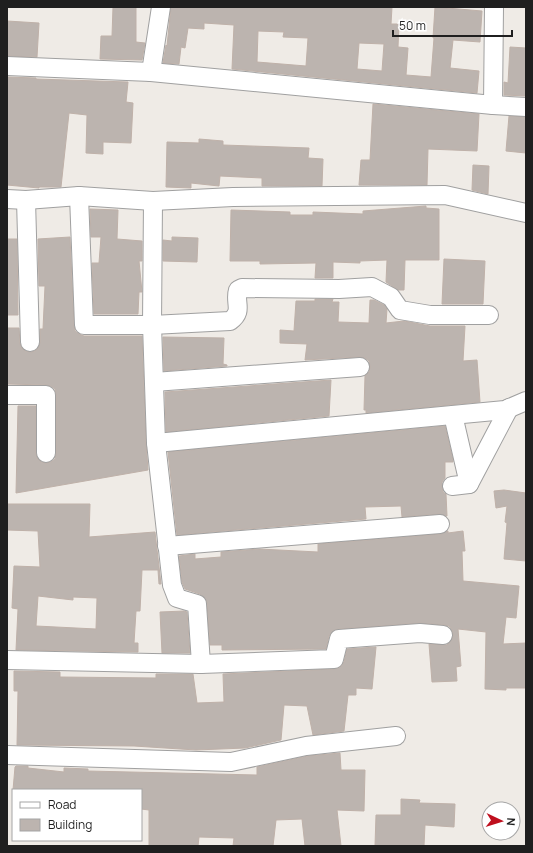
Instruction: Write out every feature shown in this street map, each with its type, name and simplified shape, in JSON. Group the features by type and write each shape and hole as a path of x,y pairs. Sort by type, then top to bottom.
{"street":[{"path":"151,72 161,7"},
{"path":"493,105 494,7"},
{"path":"7,66 151,72 526,107"},
{"path":"7,199 26,200 79,196 152,201 233,197 445,195 526,213"},
{"path":"79,196 84,325 152,325 230,321 238,312 237,294 238,290 242,288 339,289 372,287 391,297 400,310 430,315 489,315"},
{"path":"26,200 30,342"},
{"path":"152,201 152,325 156,443 172,585 177,598 197,604 201,664"},
{"path":"154,382 360,367"},
{"path":"7,395 46,395 46,453"},
{"path":"156,443 505,410 526,401"},
{"path":"453,415 461,485 509,408"},
{"path":"167,546 440,524"},
{"path":"7,660 201,664 334,659 339,639 420,633 443,635"},
{"path":"7,755 231,762 306,746 396,736"}],"building":[{"path":"113,7 136,7 136,42 145,43 142,60 100,59 101,36 112,36"},
{"path":"171,7 392,7 391,24 399,24 398,47 408,48 406,75 431,77 435,7 482,11 480,42 453,40 450,68 479,71 477,93 232,69 234,25 204,23 204,29 188,28 185,48 181,47 179,64 163,63 166,45 167,46","holes":["258,31 284,32 283,37 308,38 306,66 257,62","359,43 384,44 382,71 357,69"]},
{"path":"7,21 39,23 37,57 7,56"},
{"path":"510,47 526,48 526,96 504,95 504,82 508,83"},
{"path":"7,77 128,82 126,102 133,103 131,143 103,142 103,154 86,153 87,115 69,113 61,187 39,188 7,185"},
{"path":"373,104 479,114 477,151 428,149 427,185 359,185 361,160 370,160"},
{"path":"509,116 526,117 526,153 506,151"},
{"path":"199,139 223,141 223,145 309,148 308,158 323,159 322,186 262,186 262,178 220,176 219,186 191,183 191,188 166,187 167,142 199,143"},
{"path":"473,165 489,166 488,194 472,190"},
{"path":"426,206 426,208 439,209 439,260 405,260 404,290 398,290 386,282 387,260 360,261 360,263 333,262 333,278 315,278 316,263 260,264 260,261 230,261 231,210 290,212 290,215 313,215 313,212 363,214 363,211"},
{"path":"90,209 118,210 117,239 142,241 142,261 139,261 142,292 139,292 138,314 94,314 92,263 99,263 101,237 91,237"},
{"path":"70,237 75,331 84,336 142,336 148,470 16,493 18,406 36,406 37,458 41,462 51,462 55,459 56,453 56,395 55,389 51,386 7,384 7,328 19,328 21,347 25,351 35,351 39,347 40,329 43,329 45,286 39,286 38,239"},
{"path":"172,237 198,238 197,262 163,261 163,240 172,241"},
{"path":"7,239 17,239 18,315 7,315"},
{"path":"444,259 485,261 483,304 442,304"},
{"path":"315,299 333,299 332,302 339,302 338,322 369,323 370,300 374,300 384,305 387,309 386,323 404,321 430,326 465,326 463,361 477,360 480,402 366,413 366,410 364,410 365,376 369,372 369,361 365,358 359,357 305,360 307,344 280,343 280,330 294,331 296,301 315,301"},
{"path":"163,337 224,338 223,364 227,366 164,371"},
{"path":"331,380 329,416 166,432 165,392"},
{"path":"445,426 453,460 453,462 445,462 445,478 442,482 443,492 446,494 447,516 439,514 402,517 401,506 365,507 366,519 177,535 168,452"},
{"path":"504,490 526,493 526,561 504,559 507,506 496,508 494,491"},
{"path":"7,504 90,504 89,537 155,532 161,584 159,584 158,570 142,570 140,611 136,611 134,643 138,643 138,652 16,650 18,609 12,608 14,566 40,567 38,531 7,530","holes":["38,596 73,600 73,597 97,598 96,629 36,626"]},
{"path":"448,531 448,533 463,531 465,551 462,551 463,581 519,586 516,618 506,617 503,644 526,643 526,688 506,688 506,690 485,689 486,632 458,629 461,666 456,667 457,681 432,682 429,644 447,645 453,636 452,630 449,626 444,625 419,623 338,629 333,631 329,636 326,649 222,650 222,645 210,645 207,603 205,598 200,594 185,589 182,582 179,556 195,554 195,559 221,557 221,552 259,549 318,552 318,544 441,534"},
{"path":"160,612 187,612 190,653 162,653"},
{"path":"376,647 372,689 356,688 356,695 348,695 344,731 313,735 307,706 284,705 281,740 245,748 196,750 134,746 17,745 18,691 14,691 14,671 60,672 60,677 156,678 156,674 193,674 197,703 224,702 223,674 334,669 340,667 344,662 347,649"},
{"path":"340,753 341,770 365,770 364,811 337,810 341,846 305,846 302,819 276,820 273,846 233,846 234,838 199,837 198,846 149,846 149,810 142,809 142,789 13,789 16,766 28,766 28,768 64,772 64,768 88,769 88,771 257,775 257,767 308,756"},
{"path":"401,799 420,800 419,803 455,804 454,827 425,825 424,846 375,846 376,815 401,815"}]}
